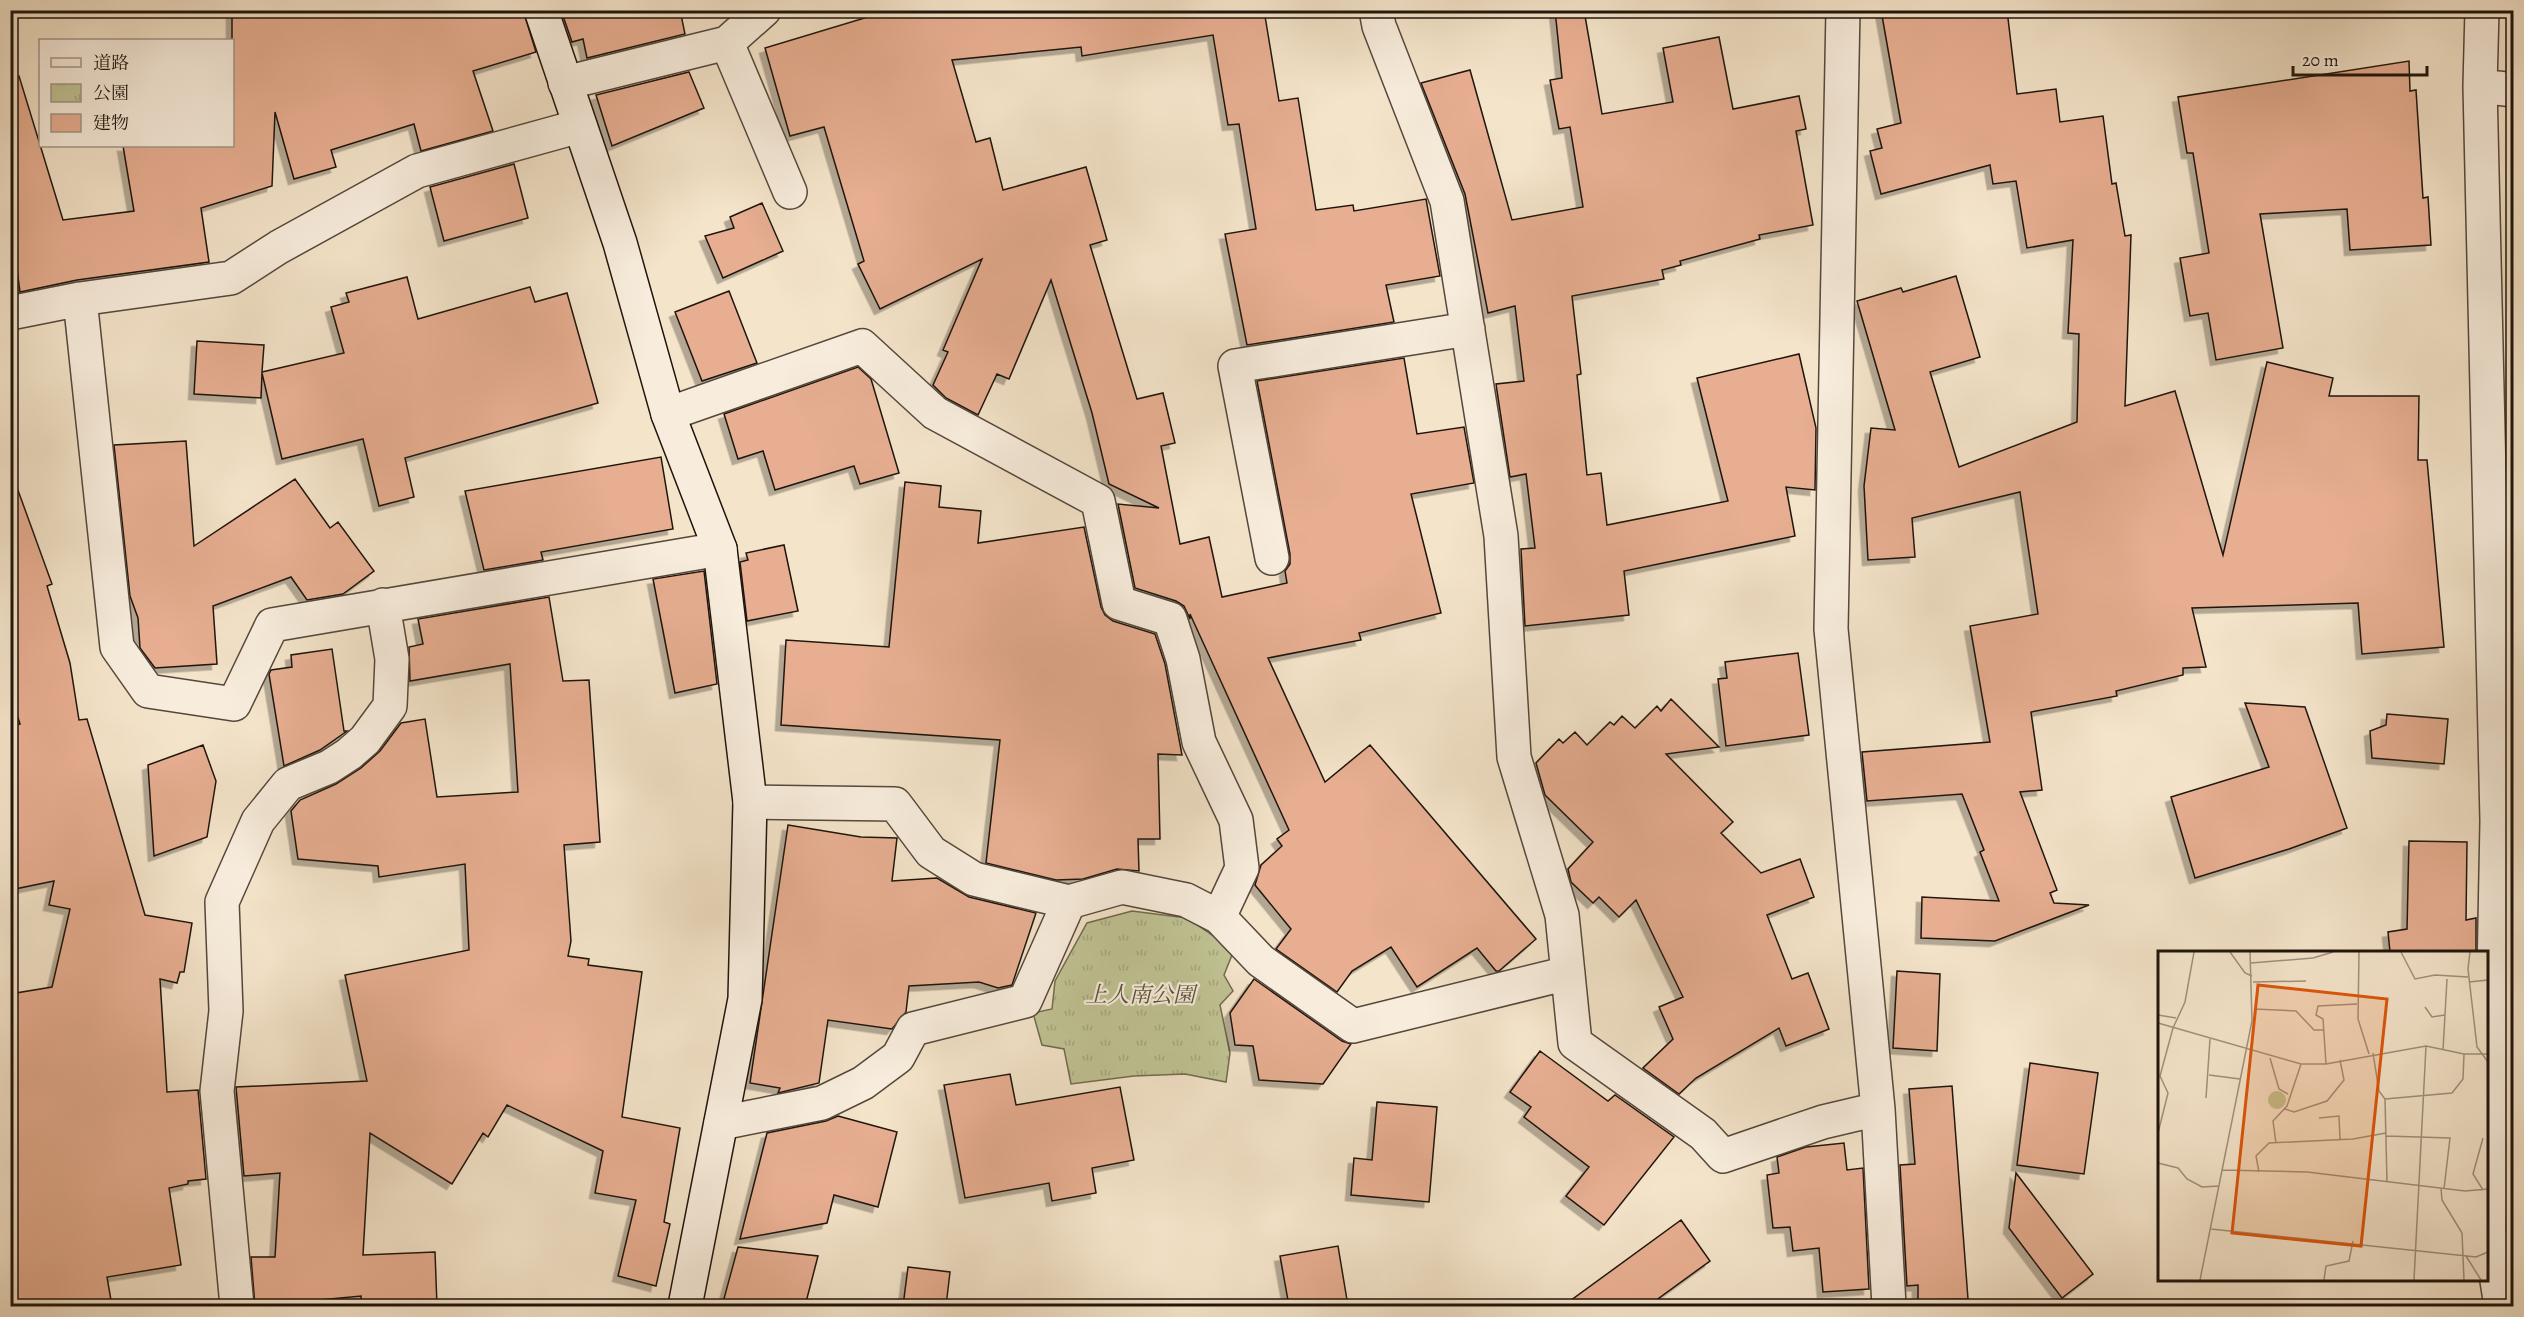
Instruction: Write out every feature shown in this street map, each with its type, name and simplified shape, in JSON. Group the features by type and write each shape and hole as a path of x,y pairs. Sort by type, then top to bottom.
{"street":[{"path":"542,10 620,243 668,414 720,549 750,802 745,999 685,1306"},
{"path":"565,83 727,43 764,10"},
{"path":"1376,10 1379,26 1447,201 1501,536 1514,757 1562,915 1575,1043 1703,1134 1723,1156 1823,1122 1878,1110"},
{"path":"1843,10 1831,629 1878,1110 1889,1306"},
{"path":"2482,10 2480,86 2497,821 2489,1230 2501,1306"},
{"path":"727,43 790,192"},
{"path":"2480,86 2514,90"},
{"path":"10,313 80,299 231,278 279,247 417,171 580,126"},
{"path":"80,299 117,646 148,691 234,704 272,625 720,549"},
{"path":"1272,558 1235,366 1468,329"},
{"path":"668,414 862,346 935,413 1098,501 1119,603 1170,619 1183,659 1199,741 1236,820 1242,868 1219,917"},
{"path":"237,1306 217,1091 226,1011 222,902 258,821 288,784 329,766 349,754 365,740 390,706 392,659 383,605"},
{"path":"750,802 895,804 931,852 974,879 1069,902 1122,887 1186,900 1219,917 1261,961 1353,1026 1568,974"},
{"path":"721,1123 822,1103 863,1083 898,1057 913,1029 1025,1000 1069,902"}],"green space":[{"name":"上人南公園","path":"1132,911 1187,918 1234,950 1224,975 1233,991 1220,1005 1230,1053 1226,1082 1185,1074 1134,1076 1071,1084 1064,1049 1042,1045 1033,1013 1052,1009 1055,981 1087,923"}],"building":[{"path":"232,10 523,10 536,52 473,71 493,131 421,151 414,124 331,150 336,167 294,179 275,112 272,186 201,208 209,262 77,280 20,292 10,217 10,77 19,76 63,220 134,211 123,147 234,147 234,39 232,39"},
{"path":"561,10 680,10 685,34 587,58 583,39 572,42"},
{"path":"891,10 1264,10 1279,101 1298,98 1316,210 1353,205 1354,211 1426,199 1440,276 1386,285 1394,322 1247,345 1225,234 1256,229 1239,124 1228,125 1213,35 1082,56 1081,47 952,60 976,142 990,138 1003,190 1086,167 1107,240 1090,245 1137,399 1163,393 1175,443 1161,446 1180,544 1209,537 1222,597 1287,583 1285,571 1290,564 1290,554 1257,381 1404,358 1417,434 1464,427 1474,483 1411,494 1441,613 1359,633 1361,640 1268,658 1325,782 1370,745 1536,939 1499,971 1496,971 1477,948 1417,987 1391,947 1352,971 1337,992 1276,949 1291,929 1255,885 1261,865 1282,846 1277,839 1289,830 1190,614 1190,619 1184,606 1176,601 1135,588 1118,504 1159,508 1109,484 1092,413 1051,280 1009,379 997,374 978,415 946,398 933,385 948,352 943,350 982,259 880,309 858,264 864,261 824,127 790,136 765,48"},
{"path":"1555,10 1584,10 1602,114 1673,102 1663,48 1719,37 1733,109 1799,96 1806,129 1796,131 1813,225 1759,235 1760,239 1680,261 1681,265 1662,270 1664,279 1572,296 1581,374 1577,375 1587,475 1601,473 1607,525 1728,501 1697,378 1799,354 1816,428 1815,490 1786,487 1795,536 1624,571 1629,615 1525,626 1521,549 1535,548 1526,474 1510,477 1496,384 1524,381 1515,306 1488,313 1465,194 1421,83 1470,70 1512,220 1583,207 1570,127 1559,129 1550,80 1562,78"},
{"path":"1881,10 2007,10 2017,94 2056,89 2060,122 2103,116 2112,184 2116,183 2125,236 2131,235 2125,406 2175,391 2223,555 2267,362 2333,378 2329,396 2419,396 2418,460 2427,460 2444,647 2362,654 2358,603 2192,608 2206,667 2183,668 2183,675 2116,691 2117,696 2031,712 2042,790 2020,792 2057,890 2050,893 2054,903 2089,905 1995,941 1921,938 1922,897 1999,901 1980,852 1984,850 1962,794 1867,801 1862,752 1990,742 1970,626 2038,614 2020,492 1912,518 1915,557 1868,560 1864,486 1871,428 1895,430 1857,301 1901,288 1903,292 1956,276 1980,357 1930,372 1959,467 2077,422 2079,334 2068,333 2073,240 2027,248 2016,181 1993,184 1990,165 1881,194 1870,151 1882,148 1877,129 1901,123"},
{"path":"2409,61 2410,91 2416,90 2423,198 2428,197 2431,245 2350,250 2347,209 2260,214 2283,348 2216,360 2208,313 2190,316 2180,258 2209,253 2193,153 2187,153 2178,97"},
{"path":"689,72 704,108 612,146 596,95"},
{"path":"514,164 528,218 444,241 430,187"},
{"path":"762,203 783,251 723,278 705,236 734,228 730,217"},
{"path":"407,277 418,319 530,287 535,302 567,293 598,403 405,458 414,497 379,506 363,439 282,459 262,373 261,398 194,394 197,341 264,345 262,372 344,353 331,307 349,302 346,293"},
{"path":"729,291 757,363 702,381 675,312"},
{"path":"858,367 871,379 899,473 860,484 854,466 775,490 763,451 738,459 724,414"},
{"path":"186,441 194,546 295,479 330,528 338,522 374,571 343,594 307,600 291,577 213,606 217,664 155,668 140,648 138,618 130,596 114,445"},
{"path":"661,457 673,529 541,552 543,560 484,570 465,491"},
{"path":"15,482 52,584 47,586 70,663 79,720 87,719 145,915 192,923 184,972 180,972 177,983 160,979 167,1092 198,1090 206,1179 188,1181 188,1184 169,1188 181,1265 107,1277 112,1306 10,1306 10,994 52,987 70,909 49,905 54,881 10,890 10,727 20,724 10,693 10,483"},
{"path":"905,482 941,486 939,507 981,511 978,543 1084,527 1101,607 1105,615 1113,621 1155,634 1165,664 1182,755 1158,754 1160,839 1138,839 1139,871 1117,869 1083,879 1056,880 986,863 1000,740 781,725 786,640 889,647"},
{"path":"784,545 798,611 747,621 740,562 748,560 746,553"},
{"path":"704,571 717,684 675,693 653,579"},
{"path":"549,597 563,681 589,680 600,842 564,845 571,941 568,956 589,959 588,965 642,972 622,1117 680,1128 664,1222 670,1224 656,1286 618,1276 636,1200 595,1193 603,1151 507,1105 488,1137 483,1133 452,1184 370,1133 363,1255 435,1252 437,1306 361,1306 361,1296 255,1306 251,1257 275,1257 280,1173 244,1176 236,1087 367,1081 345,975 469,950 465,864 379,877 378,866 298,859 291,811 300,800 336,784 361,768 380,751 401,723 425,719 437,797 518,792 510,664 410,681 409,647 423,644 418,619"},
{"path":"332,649 344,731 347,731 320,750 284,766 269,674 271,670 292,667 291,655"},
{"path":"1798,653 1809,735 1726,746 1718,679 1727,678 1725,662"},
{"path":"1671,699 1719,747 1666,754 1733,822 1721,833 1761,873 1800,859 1814,897 1767,915 1792,979 1808,973 1829,1029 1786,1046 1779,1028 1696,1078 1679,1094 1643,1068 1673,1039 1659,1007 1683,997 1636,900 1619,917 1599,897 1593,903 1571,882 1568,869 1593,842 1545,795 1536,763 1559,739 1563,743 1575,732 1587,745 1610,722 1614,725 1622,716 1635,728 1657,706 1661,711"},
{"path":"2245,703 2305,707 2347,828 2289,849 2195,878 2171,797 2269,767"},
{"path":"2387,714 2448,719 2444,764 2372,758 2370,731 2386,725"},
{"path":"203,745 216,781 207,837 154,856 148,765"},
{"path":"788,825 861,837 897,838 892,881 937,878 969,897 1036,913 1012,985 998,988 979,982 909,986 906,1012 892,1029 828,1020 819,1083 778,1093 780,1088 750,1083"},
{"path":"2409,841 2467,842 2466,920 2476,918 2476,951 2390,951 2388,932 2407,929"},
{"path":"1897,971 1940,974 1937,1051 1893,1048"},
{"path":"1254,979 1342,1041 1351,1044 1323,1084 1259,1080 1253,1046 1235,1045 1230,1013"},
{"path":"1540,1051 1608,1101 1615,1095 1674,1137 1604,1225 1566,1196 1589,1167 1524,1117 1531,1107 1510,1092"},
{"path":"2030,1063 2098,1073 2084,1174 2017,1165"},
{"path":"1010,1074 1016,1105 1120,1087 1134,1160 1092,1168 1096,1193 1052,1201 1049,1183 965,1198 944,1085"},
{"path":"1952,1086 1968,1299 1918,1300 1918,1285 1907,1286 1900,1165 1915,1164 1909,1089"},
{"path":"1377,1102 1437,1107 1429,1202 1351,1195 1354,1158 1372,1160"},
{"path":"838,1116 897,1132 878,1207 834,1195 827,1223 740,1239 767,1133 826,1121"},
{"path":"1844,1143 1847,1170 1863,1168 1869,1289 1823,1292 1819,1248 1793,1251 1790,1227 1773,1228 1767,1175 1779,1173 1777,1157 1806,1147"},
{"path":"2016,1173 2093,1274 2062,1298 2009,1228"},
{"path":"1681,1220 1710,1261 1648,1306 1563,1306"},
{"path":"1338,1246 1348,1306 1289,1306 1280,1256"},
{"path":"738,1247 818,1256 805,1306 722,1306"},
{"path":"908,1267 950,1272 946,1306 903,1306"}]}
